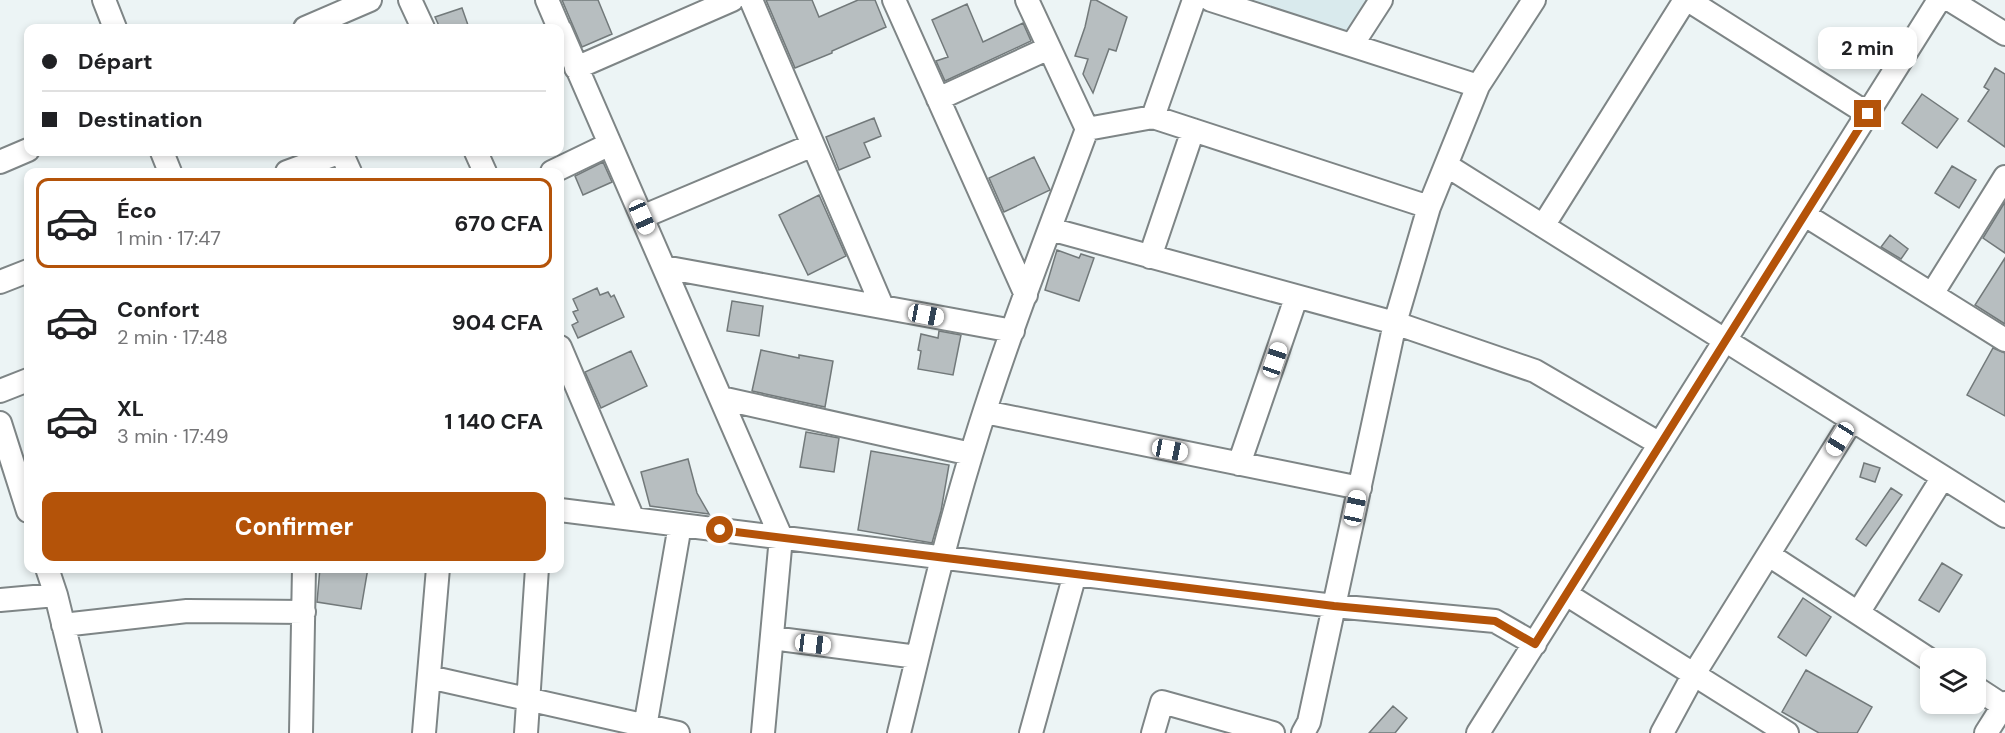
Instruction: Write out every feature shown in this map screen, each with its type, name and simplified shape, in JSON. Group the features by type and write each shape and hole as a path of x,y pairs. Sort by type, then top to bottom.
{"street":[{"path":"104,0 113,24"},
{"path":"314,24 370,0"},
{"path":"411,0 421,24"},
{"path":"547,0 557,24"},
{"path":"576,68 732,0"},
{"path":"751,0 882,306"},
{"path":"894,0 1026,296"},
{"path":"899,733 942,557 971,454 1087,129 1027,0"},
{"path":"1153,117 1194,0"},
{"path":"1211,0 1478,86"},
{"path":"1352,45 1381,0"},
{"path":"1303,733 1309,722 1395,323 1429,207 1478,86 1534,0"},
{"path":"1543,226 1686,0 1868,114"},
{"path":"1484,731 1566,594 1939,0"},
{"path":"1950,0 2005,34"},
{"path":"564,40 781,537 763,733"},
{"path":"938,99 1049,48"},
{"path":"1087,129 1153,117 1429,207"},
{"path":"1150,257 1192,130"},
{"path":"560,168 610,144"},
{"path":"642,217 813,145"},
{"path":"0,162 24,152"},
{"path":"298,168 330,156"},
{"path":"1446,165 2005,515"},
{"path":"1932,294 2003,186"},
{"path":"1805,214 2005,340"},
{"path":"1050,229 1296,298 1395,323 1535,371 1660,444"},
{"path":"664,267 1013,331"},
{"path":"0,282 24,273"},
{"path":"1239,464 1296,298"},
{"path":"564,355 633,519"},
{"path":"0,391 24,382"},
{"path":"721,398 971,454"},
{"path":"985,412 1360,488"},
{"path":"1662,733 1694,674 1852,420"},
{"path":"1,431 24,496"},
{"path":"1858,613 1943,477"},
{"path":"564,510 1334,606 1495,621 1535,644"},
{"path":"644,729 680,525"},
{"path":"1769,555 1920,653"},
{"path":"49,573 90,733"},
{"path":"301,733 304,573"},
{"path":"424,733 438,573"},
{"path":"526,733 537,573"},
{"path":"1031,733 1075,574"},
{"path":"1566,594 1787,733"},
{"path":"0,600 56,595"},
{"path":"63,625 187,611 304,612"},
{"path":"772,638 917,657"},
{"path":"429,677 644,729 678,733"},
{"path":"1986,694 2004,705 1986,733"},
{"path":"1153,733 1162,702 1273,733"}],"shaded area":[{"path":"1238,0 1368,0 1348,33"}],"building":[{"path":"562,0 598,0 612,34 582,47"},
{"path":"766,0 812,0 819,17 858,0 875,0 886,27 795,68"},
{"path":"1091,0 1096,0 1127,17 1116,51 1109,49 1093,93 1083,74 1088,59 1075,56"},
{"path":"967,4 983,42 1023,23 1031,41 945,81 936,61 948,57 932,20"},
{"path":"462,8 468,24 438,24 435,17"},
{"path":"1995,68 2005,74 2005,147 1968,121 1989,90 1984,87"},
{"path":"1922,94 1958,119 1937,148 1902,123"},
{"path":"874,118 881,136 864,143 870,157 839,170 826,137"},
{"path":"1034,157 1050,190 1004,212 989,178"},
{"path":"603,162 612,182 583,195 575,176"},
{"path":"1952,166 1976,180 1959,208 1935,193"},
{"path":"819,195 846,256 808,275 779,215"},
{"path":"2005,202 2005,253 1983,238"},
{"path":"1890,235 1908,249 1901,259 1881,247"},
{"path":"1057,250 1079,258 1081,254 1094,258 1079,301 1045,290"},
{"path":"2005,258 2005,324 1975,305"},
{"path":"597,288 600,295 608,292 611,297 614,295 624,317 578,338 572,325 578,322 573,312 578,310 573,299"},
{"path":"732,301 763,306 759,336 727,331"},
{"path":"939,331 961,335 953,375 918,369 921,334 938,338"},
{"path":"1993,348 2005,353 2005,416 1967,395"},
{"path":"761,350 799,358 799,355 833,361 825,407 752,391"},
{"path":"631,351 647,386 601,408 585,372"},
{"path":"806,432 839,438 834,472 800,467"},
{"path":"871,451 949,465 941,511 932,543 858,530"},
{"path":"688,459 697,493 709,514 650,506 641,472"},
{"path":"1864,463 1880,468 1875,482 1860,477"},
{"path":"1891,488 1902,495 1866,546 1856,539"},
{"path":"1942,563 1962,575 1939,612 1919,600"},
{"path":"320,573 367,573 361,609 317,602"},
{"path":"1803,598 1831,617 1806,656 1778,637"},
{"path":"1806,670 1872,707 1857,733 1819,733 1782,712"},
{"path":"1393,706 1407,718 1395,733 1369,733"}],"route":[{"path":"720,530 1334,606 1495,621 1535,644 1868,114"}]}
